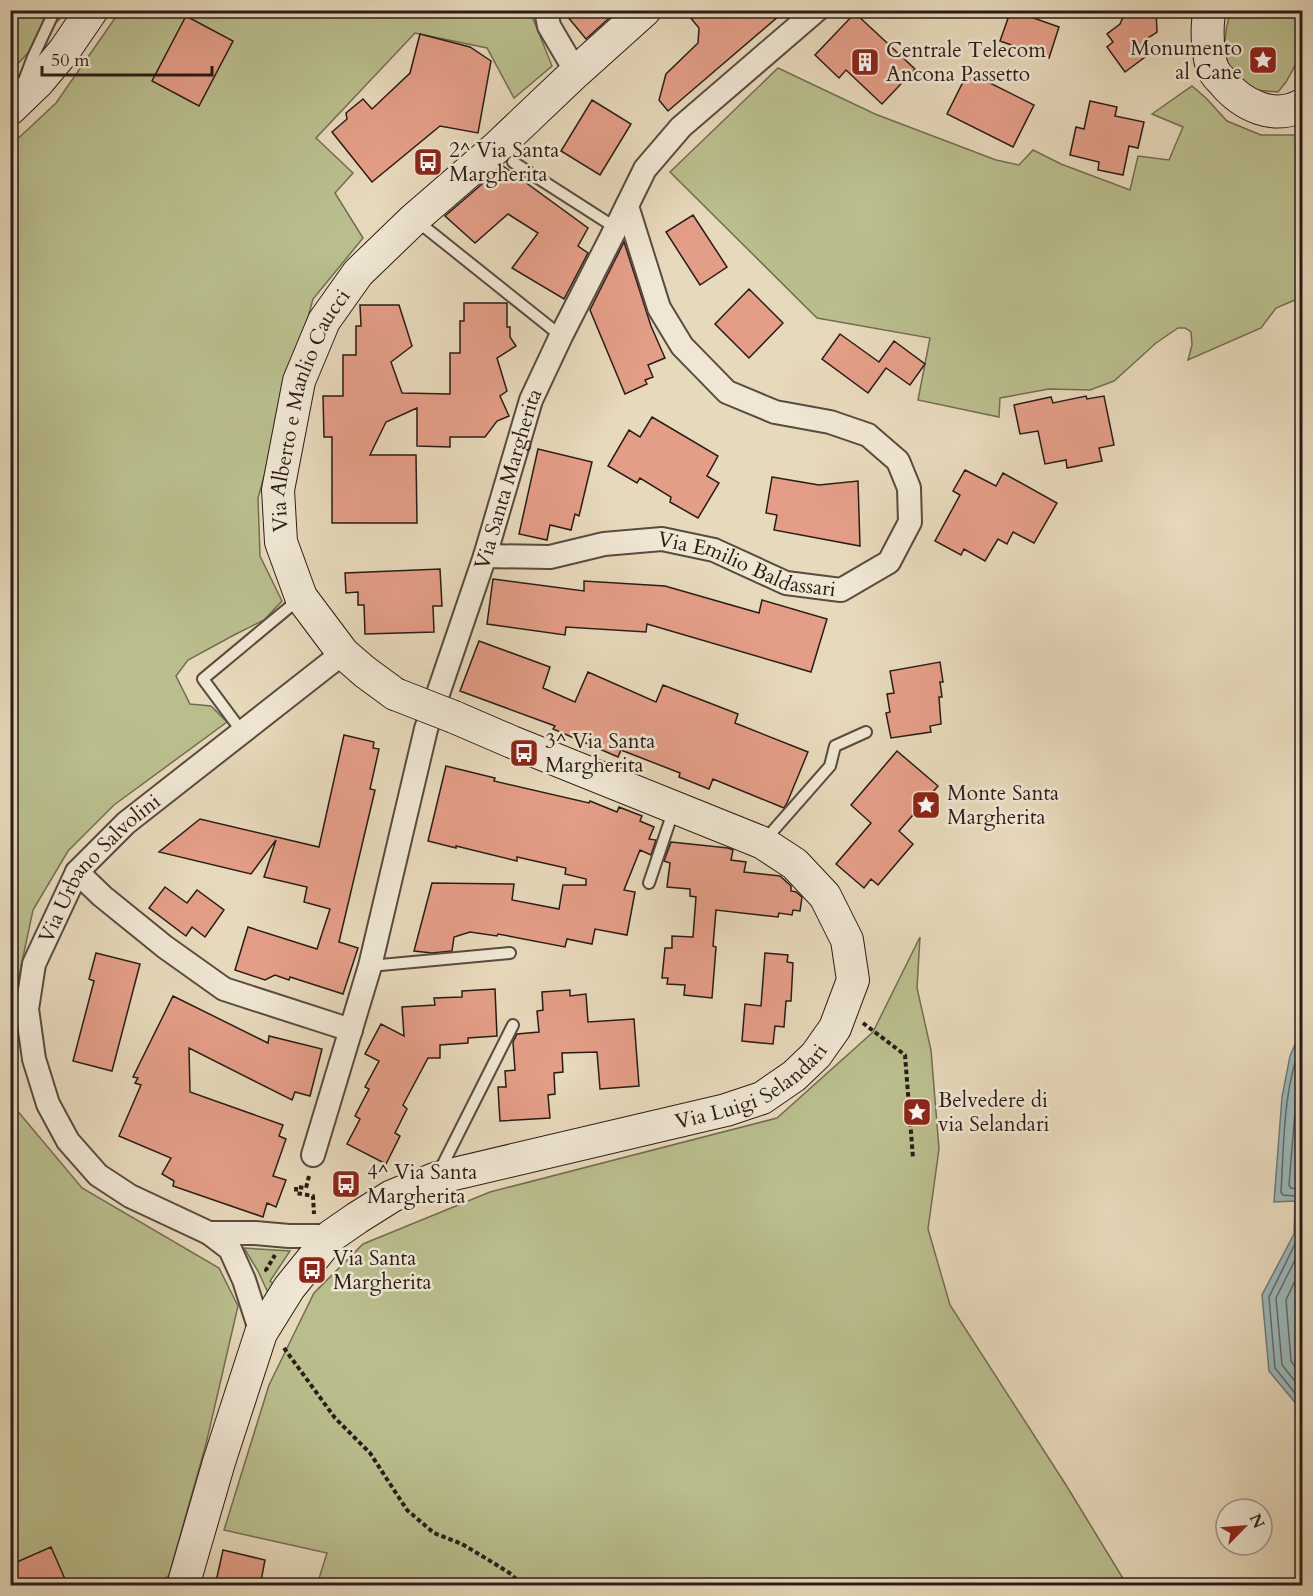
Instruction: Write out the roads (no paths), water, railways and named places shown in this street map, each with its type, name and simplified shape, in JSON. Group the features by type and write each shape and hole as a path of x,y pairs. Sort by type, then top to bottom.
{"street":[{"path":"12,107 64,51 92,10"},
{"path":"546,10 549,26 576,72"},
{"name":"Via Alberto e Manlio Caucci","path":"343,653 301,597 281,542 278,490 299,381 324,321 358,273 414,219 496,148 645,10"},
{"name":"Via Santa Margherita","path":"314,1155 370,966 426,729 484,556 531,400 645,170 681,127 817,10"},
{"path":"1210,10 1207,42 1214,70 1229,90 1251,106 1275,111 1295,109 1302,105"},
{"name":"Via Emilio Baldassari","path":"484,556 550,557 604,544 662,539 714,550 786,583 841,590 889,562 910,522 909,488 898,461 868,435 830,422 776,412 727,392 682,346 659,308 627,206"},
{"name":"Via Luigi Selandari","path":"331,1236 392,1196 436,1178 726,1110 762,1098 794,1076 816,1055 835,1028 853,980 847,940 825,896 795,864 763,843 395,694 343,653"},
{"name":"Via Urbano Salvolini","path":"264,1328 230,1249 209,1233 130,1196 98,1175 68,1141 48,1104 34,1059 27,1009 34,964 77,872 126,823 343,653"},
{"path":"77,872 111,904 165,947 224,989 351,1030"},
{"name":"Via Urbano Salvolini","path":"209,1233 331,1236"},
{"path":"183,1586 219,1462 264,1328 289,1288 331,1236"}],"lane":[{"path":"12,107 55,10"},
{"path":"513,162 616,228"},
{"path":"414,219 561,336"},
{"path":"243,733 203,679 301,597"},
{"path":"763,843 830,766 835,746 866,732"},
{"path":"649,883 674,808"},
{"path":"370,966 510,953"},
{"path":"436,1178 513,1024"}],"water":[{"path":"1302,1028 1302,1411 1269,1371 1262,1295 1294,1234 1295,1201 1274,1202 1282,1097 1290,1056"}],"place":[{"name":"Monumento al Cane","path":"1263,60"},
{"name":"Centrale Telecom Ancona Passetto","path":"865,62"},
{"name":"2^ Via Santa Margherita","path":"428,162"},
{"name":"3^ Via Santa Margherita","path":"524,753"},
{"name":"Monte Santa Margherita","path":"926,805"},
{"name":"Belvedere di via Selandari","path":"917,1112"},
{"name":"4^ Via Santa Margherita","path":"346,1184"},
{"name":"Via Santa Margherita","path":"312,1270"}]}
